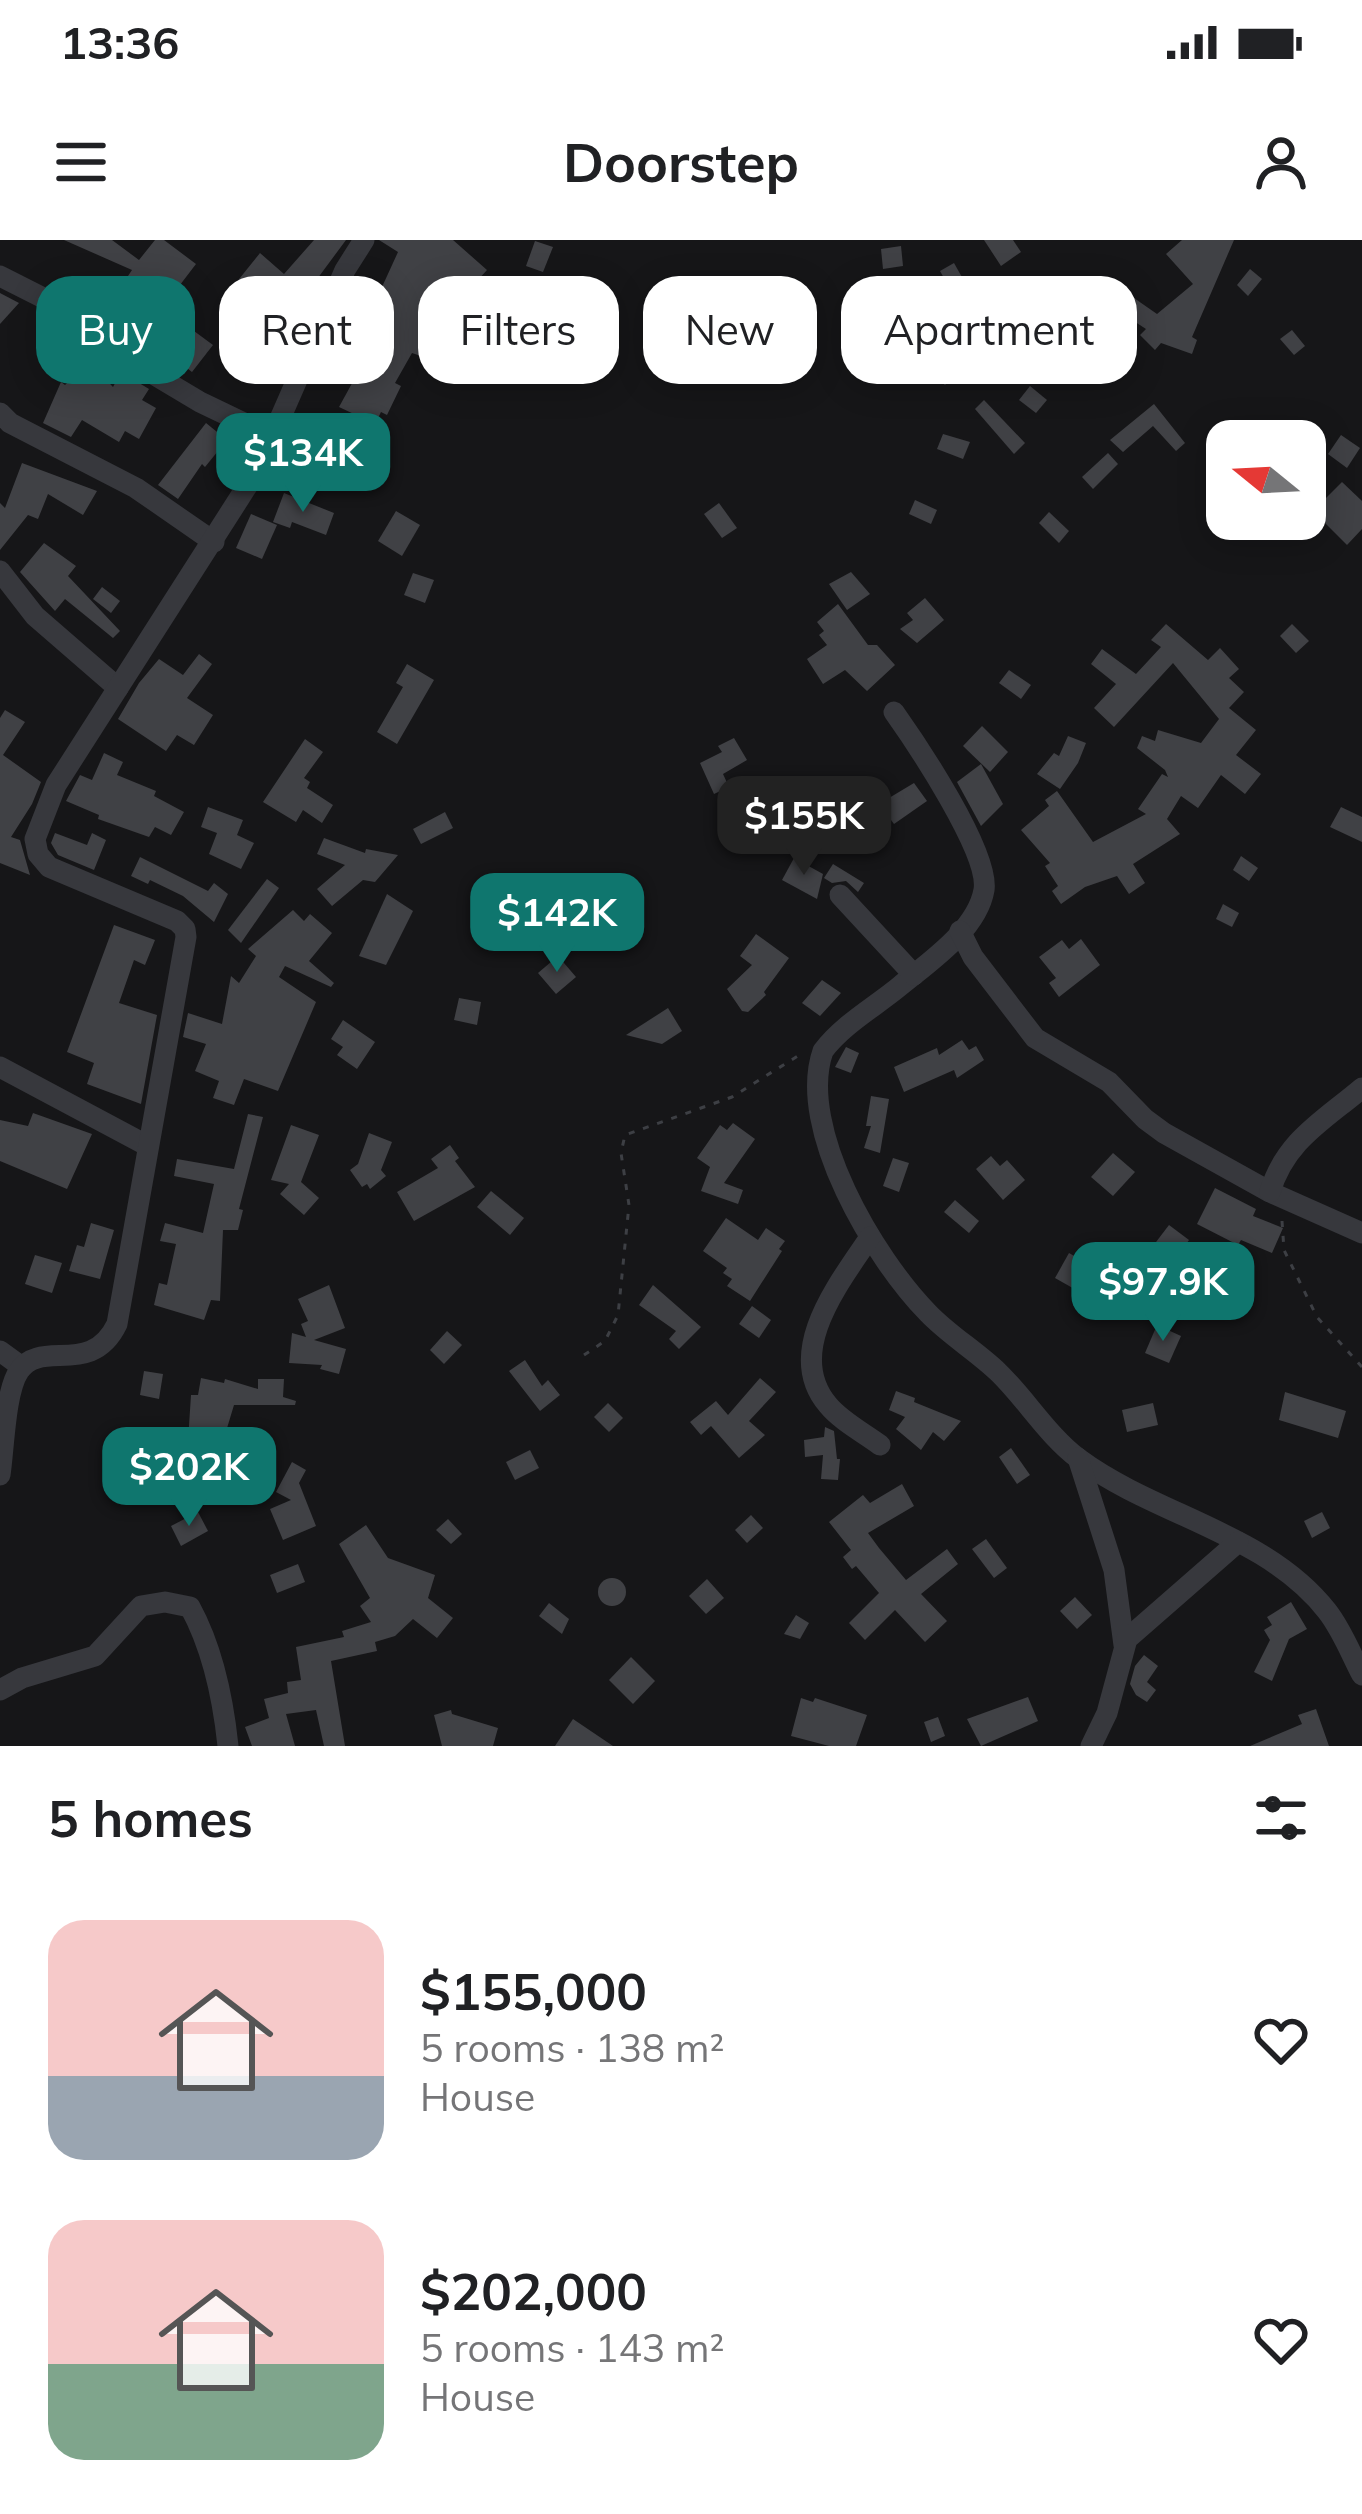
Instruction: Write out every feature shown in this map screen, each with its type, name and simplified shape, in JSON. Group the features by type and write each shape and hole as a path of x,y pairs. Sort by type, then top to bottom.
{"street":[{"path":"0,1475 14,1387 22,1367 32,1360 94,1352 114,1330 186,932 177,921 49,866 36,844 56,785 214,542 273,437 345,270 364,240"},
{"path":"0,276 36,294"},
{"path":"170,384 273,437"},
{"path":"0,413 10,423 136,488 214,542"},
{"path":"0,571 44,626 118,688"},
{"path":"893,712 939,777 984,877 983,895 938,955 826,1047 818,1070 827,1142 848,1198 870,1237 930,1315 998,1372 1078,1458 1151,1502 1271,1562 1326,1610 1362,1675"},
{"path":"840,895 914,975"},
{"path":"960,931 973,957 1035,1038 1109,1082 1164,1132 1270,1192 1362,1233"},
{"path":"938,955 973,957"},
{"path":"0,1067 148,1146"},
{"path":"1270,1192 1295,1141 1362,1088"},
{"path":"870,1237 823,1314 812,1365 826,1403 880,1444"},
{"path":"0,1352 22,1367"},
{"path":"1078,1458 1114,1570 1124,1645 1107,1713 1091,1746"},
{"path":"1124,1645 1144,1622 1238,1542"},
{"path":"0,1690 22,1678 95,1655 141,1606 180,1603 190,1607 201,1626 220,1689 228,1746"}],"path":[{"path":"584,1355 605,1341 618,1315 629,1205 621,1153 625,1135 718,1104 785,1061 826,1047"},
{"path":"1270,1192 1283,1222 1282,1247 1307,1299 1325,1330 1362,1367"}],"building":[{"path":"64,240 112,240 139,260 155,240 164,240 196,264 187,276 128,276 132,270"},
{"path":"314,240 346,240 319,276 242,276 260,253 284,274"},
{"path":"379,240 453,240 487,270 481,276 418,276 418,355 412,353 395,383 401,386 387,415 381,412 375,424 339,407 352,384 394,384 394,276 387,276 398,252"},
{"path":"984,240 1013,240 1021,252 1001,266"},
{"path":"1182,240 1234,240 1192,337 1197,340 1192,354 1161,343 1155,350 1140,335 1146,329 1137,323 1137,300 1157,314 1193,284 1166,254"},
{"path":"535,241 553,247 543,272 526,266"},
{"path":"901,246 903,266 883,269 881,249"},
{"path":"954,263 961,276 943,276 940,271"},
{"path":"1250,269 1262,279 1248,296 1237,285"},
{"path":"0,293 19,303 0,324"},
{"path":"1292,330 1305,346 1294,355 1280,339"},
{"path":"195,332 213,345 195,368"},
{"path":"60,384 141,384 149,389 142,400 156,408 139,439 125,431 119,442 82,420 71,437 43,423"},
{"path":"1030,386 1047,400 1036,413 1019,400"},
{"path":"984,400 1025,443 1014,454 975,409"},
{"path":"1154,404 1185,443 1176,451 1153,426 1123,452 1110,440"},
{"path":"206,423 227,440 205,467 202,464 178,499 158,485"},
{"path":"943,434 970,442 963,459 937,449"},
{"path":"1341,435 1360,448 1347,468 1328,454"},
{"path":"1108,453 1118,464 1093,489 1082,477"},
{"path":"22,463 97,491 83,515 48,494 38,519 28,515 0,550 0,503 5,508"},
{"path":"1342,482 1362,501 1362,529 1347,545 1326,524 1326,498"},
{"path":"284,493 334,513 326,535 292,522 290,528 273,522"},
{"path":"915,500 937,510 931,524 909,514"},
{"path":"719,503 737,528 722,538 704,514"},
{"path":"396,511 420,525 402,556 378,541"},
{"path":"1049,512 1069,531 1059,543 1039,523"},
{"path":"251,514 277,525 262,559 236,548"},
{"path":"44,543 76,566 68,576 120,631 113,638 65,599 55,611 20,572"},
{"path":"851,572 870,594 847,610 829,584"},
{"path":"413,573 434,580 425,603 404,595"},
{"path":"102,587 120,601 111,613 93,599"},
{"path":"925,598 944,620 917,643 900,629 913,620 907,613"},
{"path":"838,604 868,645 877,645 895,665 867,691 845,670 823,684 807,659 827,645 817,622"},
{"path":"1166,624 1208,660 1220,648 1239,669 1229,678 1244,692 1229,708 1256,730 1236,755 1261,774 1245,794 1221,775 1198,808 1181,796 1167,819 1180,834 1133,864 1145,883 1129,894 1117,876 1085,887 1061,904 1052,891 1058,886 1045,866 1050,863 1021,830 1049,806 1045,800 1057,791 1093,842 1146,814 1138,809 1162,774 1168,777 1137,748 1142,736 1155,741 1158,730 1201,743 1219,719 1173,663 1114,727 1094,708 1116,684 1091,664 1102,649 1136,674 1161,647 1151,640"},
{"path":"1292,624 1309,641 1296,653 1280,636"},
{"path":"199,654 212,664 187,698 213,715 194,745 177,735 166,751 118,719 159,659 183,675"},
{"path":"407,664 434,680 397,744 377,732 403,687 396,683"},
{"path":"1009,670 1031,685 1021,699 999,683"},
{"path":"5,710 25,722 3,755 41,782 11,837 20,840 30,875 0,863 0,718"},
{"path":"982,726 1008,752 990,772 963,746"},
{"path":"1068,736 1086,743 1060,789 1037,774 1054,753 1059,756"},
{"path":"734,738 747,760 723,774 729,787 714,794 700,763 722,752 718,746"},
{"path":"305,739 323,752 304,778 310,782 307,788 333,805 322,823 303,810 296,822 263,802"},
{"path":"104,753 123,762 117,775 156,791 154,796 184,812 171,835 155,827 149,837 98,819 99,815 66,801 80,775 92,780"},
{"path":"981,764 1003,804 981,826 957,782"},
{"path":"914,783 927,801 894,824 879,804"},
{"path":"208,807 243,820 237,835 254,843 241,869 209,854 217,833 201,827"},
{"path":"1341,807 1362,817 1362,842 1330,827"},
{"path":"445,812 453,828 421,844 413,829"},
{"path":"55,833 87,845 92,833 106,840 94,870 58,855 51,843"},
{"path":"324,838 365,853 366,849 398,855 375,882 363,880 332,906 317,889 345,865 317,854"},
{"path":"1241,856 1258,868 1249,881 1233,870"},
{"path":"140,857 208,891 214,883 228,894 214,922 183,896 131,876"},
{"path":"794,858 823,874 817,899 782,880"},
{"path":"833,864 864,883 858,892 846,881 832,883 824,878"},
{"path":"267,879 279,888 241,943 228,930"},
{"path":"387,894 413,911 386,965 359,956"},
{"path":"485,896 499,908 488,921 475,910"},
{"path":"1223,904 1239,913 1232,927 1216,919"},
{"path":"578,905 588,920 553,945 542,930"},
{"path":"293,910 304,921 310,914 332,933 309,961 334,983 331,987 285,966 279,977 316,1002 278,1091 244,1079 234,1105 213,1098 219,1081 195,1071 206,1044 183,1037 188,1013 222,1024 231,976 239,983 256,956 248,949"},
{"path":"114,925 155,940 145,965 134,960 119,1003 157,1015 141,1104 87,1084 94,1063 67,1052"},
{"path":"756,934 789,958 766,995 748,1012 742,1011 727,989 752,965 740,956"},
{"path":"1081,939 1100,965 1059,997 1049,983 1056,978 1039,957 1062,940 1069,949"},
{"path":"558,956 576,977 556,994 538,973"},
{"path":"822,980 841,993 820,1016 802,1003"},
{"path":"459,998 481,1002 477,1025 454,1020"},
{"path":"668,1008 682,1031 662,1044 626,1035"},
{"path":"343,1020 375,1042 357,1069 337,1055 343,1047 331,1039"},
{"path":"962,1040 969,1050 976,1046 984,1060 957,1078 954,1070 904,1092 894,1067 937,1048 939,1055"},
{"path":"846,1047 859,1053 851,1073 835,1067"},
{"path":"871,1096 889,1099 880,1153 864,1148 871,1126 866,1126"},
{"path":"33,1113 92,1134 67,1189 0,1161 0,1120 28,1126"},
{"path":"248,1114 263,1117 238,1230 223,1230 220,1301 211,1300 204,1320 154,1305 159,1283 167,1285 176,1244 160,1241 165,1223 203,1233 214,1184 174,1176 177,1159 234,1169"},
{"path":"733,1123 755,1139 724,1183 743,1190 738,1204 701,1191 710,1167 697,1158 720,1125 727,1130"},
{"path":"291,1125 319,1135 301,1182 319,1198 304,1215 280,1194 289,1184 271,1180"},
{"path":"369,1133 392,1142 381,1170 386,1176 370,1189 367,1184 362,1187 350,1170 358,1164"},
{"path":"450,1145 459,1158 455,1161 475,1187 414,1221 397,1192 438,1168 431,1159"},
{"path":"1113,1153 1135,1172 1113,1196 1091,1177"},
{"path":"991,1156 1000,1166 1007,1160 1025,1180 1003,1200 976,1169"},
{"path":"893,1158 909,1163 899,1192 883,1186"},
{"path":"1215,1188 1256,1209 1253,1216 1283,1228 1272,1253 1241,1240 1238,1245 1197,1224"},
{"path":"491,1191 524,1218 510,1235 477,1207"},
{"path":"955,1200 979,1221 969,1233 944,1212"},
{"path":"726,1218 758,1240 766,1228 785,1241 750,1301 727,1286 732,1279 723,1273 727,1268 703,1251"},
{"path":"91,1223 114,1230 100,1279 69,1271 77,1245 84,1247"},
{"path":"1169,1225 1189,1240 1174,1261 1153,1246"},
{"path":"1114,1246 1154,1269 1144,1286 1118,1271 1112,1282 1098,1274"},
{"path":"1069,1253 1099,1270 1085,1295 1055,1278"},
{"path":"35,1255 62,1263 52,1293 25,1284"},
{"path":"329,1285 345,1328 314,1340 346,1349 339,1374 320,1369 322,1365 289,1363 292,1333 306,1337 301,1324 308,1321 298,1299"},
{"path":"653,1285 701,1327 679,1349 669,1339 676,1331 639,1305"},
{"path":"752,1306 771,1320 759,1338 739,1324"},
{"path":"1157,1325 1181,1336 1169,1363 1145,1353"},
{"path":"447,1331 462,1345 444,1364 430,1350"},
{"path":"525,1360 542,1386 548,1380 560,1395 540,1411 509,1371"},
{"path":"144,1371 163,1374 159,1399 140,1395"},
{"path":"201,1378 258,1389 258,1379 284,1379 283,1397 296,1401 295,1405 234,1405 221,1448 212,1446 202,1478 179,1471 188,1441 191,1395 198,1395"},
{"path":"760,1378 776,1392 749,1421 765,1435 739,1458 711,1426 701,1435 690,1422 716,1401 728,1415"},
{"path":"896,1391 961,1421 944,1441 933,1432 921,1450 896,1429 905,1417 889,1410"},
{"path":"1285,1392 1346,1411 1338,1438 1279,1420"},
{"path":"608,1403 623,1418 609,1432 594,1417"},
{"path":"1153,1403 1158,1425 1127,1432 1122,1410"},
{"path":"825,1427 834,1431 840,1459 838,1480 821,1479 823,1455 805,1457 804,1440 824,1437"},
{"path":"1011,1448 1030,1475 1017,1484 999,1457"},
{"path":"530,1450 539,1468 515,1480 506,1462"},
{"path":"292,1462 306,1470 299,1483 316,1526 283,1540 270,1509 291,1500 276,1492"},
{"path":"902,1484 914,1506 868,1533 906,1580 947,1549 958,1564 921,1594 947,1621 925,1642 895,1610 865,1640 849,1623 879,1593 843,1557 851,1550 829,1522 863,1495 870,1503"},
{"path":"198,1512 208,1531 181,1546 171,1526"},
{"path":"1322,1512 1330,1528 1312,1538 1304,1521"},
{"path":"751,1515 763,1528 747,1543 735,1530"},
{"path":"448,1519 462,1534 451,1544 436,1530"},
{"path":"366,1525 388,1558 435,1575 428,1598 453,1618 437,1638 413,1619 395,1636 375,1642 377,1651 331,1661 345,1746 324,1746 316,1710 286,1714 295,1746 252,1746 245,1727 269,1718 264,1699 288,1693 287,1682 301,1680 296,1647 344,1637 342,1631 371,1622 360,1606 370,1598 339,1544"},
{"path":"986,1539 1007,1568 994,1578 972,1549"},
{"path":"298,1564 305,1582 277,1593 270,1575"},
{"path":"612,1578 622,1582 626,1592 622,1602 612,1606 602,1602 598,1592 602,1582"},
{"path":"707,1579 724,1598 706,1614 689,1596"},
{"path":"1075,1597 1092,1615 1077,1629 1060,1611"},
{"path":"1291,1602 1307,1629 1289,1639 1272,1681 1254,1672 1270,1640 1264,1630 1272,1625 1267,1617"},
{"path":"549,1603 569,1619 562,1634 539,1616"},
{"path":"796,1615 809,1623 800,1639 784,1634"},
{"path":"1144,1655 1158,1666 1147,1682 1156,1690 1147,1702 1130,1684"},
{"path":"631,1657 655,1681 633,1704 609,1680"},
{"path":"1028,1697 1038,1721 981,1746 967,1719"},
{"path":"801,1698 867,1715 856,1746 829,1746 791,1736"},
{"path":"1316,1709 1329,1746 1250,1746 1302,1724 1298,1715"},
{"path":"451,1710 498,1728 493,1746 442,1746 434,1715"},
{"path":"938,1717 945,1736 931,1742 924,1722"},
{"path":"573,1719 613,1746 555,1746"}]}
